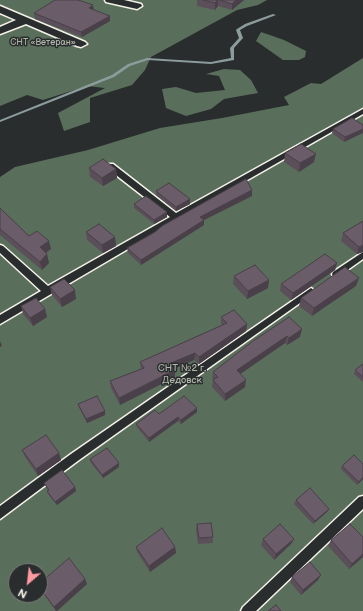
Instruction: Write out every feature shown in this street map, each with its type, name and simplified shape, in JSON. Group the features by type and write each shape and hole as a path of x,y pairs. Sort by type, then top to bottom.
{"street":[{"path":"110,0 137,6"},
{"path":"0,9 81,44"},
{"path":"0,31 26,20"}],"lane":[{"path":"0,320 47,291 363,111"},
{"path":"110,166 176,217"},
{"path":"0,248 47,291"},
{"path":"330,278 363,255"},
{"path":"0,512 75,457 317,287"},
{"path":"246,611 363,501"}],"green space":[{"name":"СНТ «Ветеран»","path":"0,0 267,0 258,5 237,10 151,57 145,70 132,85 90,98 90,122 64,131 58,113 105,88 87,86 43,100 27,95 0,106"},
{"path":"261,32 284,40 306,51 305,57 299,60 283,60 256,41"},
{"name":"СНТ №2 г. Дедовск","path":"363,58 363,611 0,611 0,177 15,167 88,150 160,128 289,105 284,97 311,83 321,84"},
{"path":"224,69 240,70 251,80 258,93 224,99 211,109 186,116 166,108 162,89 176,87 196,93 225,90 219,76 206,74"}],"building":[{"path":"55,0 78,0 93,5 89,8 110,16 81,32 34,13"},
{"path":"203,0 217,0 215,3"},
{"path":"220,0 236,0 232,4"},
{"path":"352,118 363,125 363,129 345,137 333,129"},
{"path":"301,144 316,154 300,163 285,153"},
{"path":"103,159 116,169 102,178 89,168"},
{"path":"246,179 252,190 200,217 204,220 141,260 127,248 155,232 162,226"},
{"path":"169,183 190,199 176,207 156,191"},
{"path":"146,196 167,212 154,220 134,204"},
{"path":"0,208 29,236 37,231 49,241 40,247 47,254 40,262 0,229"},
{"path":"363,221 363,245 359,247 343,233"},
{"path":"99,224 115,237 102,245 86,232"},
{"path":"325,254 337,263 293,293 281,284"},
{"path":"255,265 269,280 248,291 234,276"},
{"path":"345,267 359,278 314,308 301,298"},
{"path":"64,279 75,290 60,299 50,287"},
{"path":"36,298 45,309 30,318 21,306"},
{"path":"234,310 247,324 199,357 195,353 171,363 175,370 119,398 110,381 144,368 140,362 227,323 221,317"},
{"path":"289,317 302,329 289,338 287,336 237,370 246,380 225,394 213,380 218,377 213,372 253,341"},
{"path":"363,364 363,377 355,370"},
{"path":"97,396 105,411 86,419 78,404"},
{"path":"184,396 197,408 181,420 178,417 149,438 136,424 155,410 159,414"},
{"path":"46,435 59,453 36,469 22,450"},
{"path":"107,448 119,463 102,475 90,459"},
{"path":"354,455 363,464 363,477 359,482 342,466"},
{"path":"62,470 75,487 55,502 47,491 49,490 44,483"},
{"path":"310,488 329,509 315,521 296,500"},
{"path":"211,523 213,537 199,538 197,524"},
{"path":"280,524 294,539 276,554 263,539"},
{"path":"350,524 363,537 363,554 352,564 331,540"},
{"path":"162,528 175,547 149,566 136,547"},
{"path":"69,558 85,579 54,607 48,599 48,576"},
{"path":"310,562 321,575 303,590 292,577"},
{"path":"276,605 281,611 268,611"}],"waterway":[{"path":"0,121 113,76 129,65 148,59 211,63 233,59 232,48 241,38 238,30 246,25 274,15"}]}
